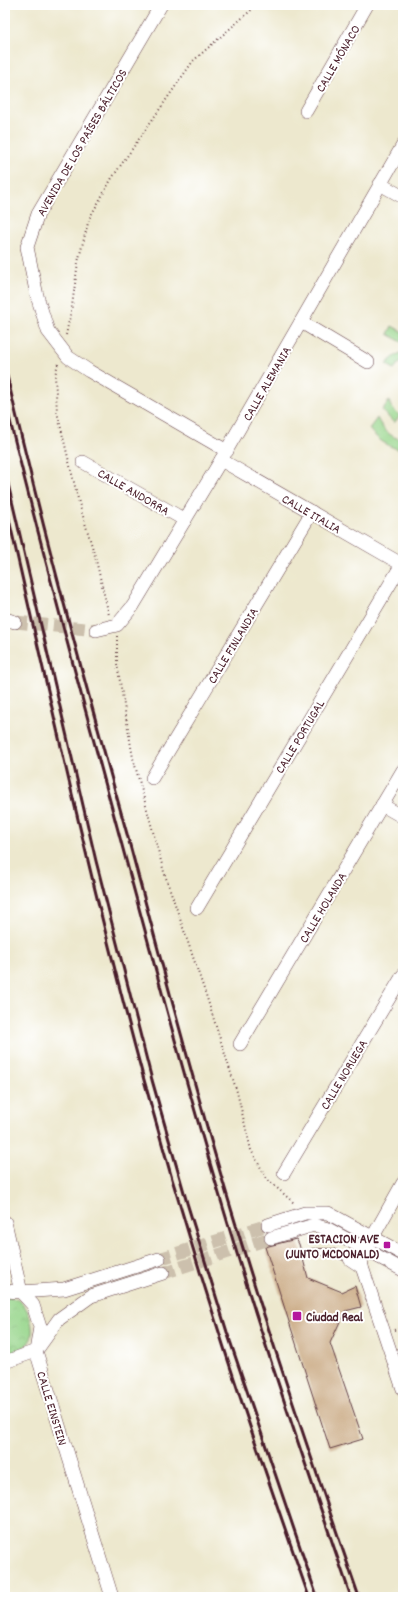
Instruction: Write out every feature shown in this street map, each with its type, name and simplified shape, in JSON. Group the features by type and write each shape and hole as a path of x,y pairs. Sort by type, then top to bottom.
{"street":[{"name":"AVENIDA DE LOS PAÍSES BÁLTICOS","path":"161,5 38,214 27,247 38,296 48,331 68,357 224,456"},
{"name":"CALLE MÓNACO","path":"306,111 367,5"},
{"name":"CALLE ALEMANIA","path":"118,623 224,456 403,145"},
{"path":"380,184 403,197"},
{"path":"301,322 368,362"},
{"name":"CALLE ITALIA","path":"224,456 312,512 402,564"},
{"name":"CALLE ANDORRA","path":"83,462 184,520"},
{"name":"CALLE FINLANDIA","path":"152,778 312,512"},
{"name":"CALLE PORTUGAL","path":"197,908 402,564"},
{"path":"96,630 118,623"},
{"name":"CALLE HOLANDA","path":"240,1044 403,770"},
{"path":"382,805 403,817"},
{"name":"CALLE NORUEGA","path":"284,1173 403,975"},
{"path":"359,1259 403,1183"},
{"path":"403,1254 328,1213 305,1213 270,1231 314,1225 328,1229 359,1259 403,1389"},
{"name":"CALLE EINSTEIN","path":"5,1222 21,1292 33,1305 40,1327 36,1351 112,1597"},
{"path":"5,1291 21,1292 64,1289 159,1259"},
{"path":"359,1259 403,1270"},
{"path":"5,1362 36,1351 59,1319 91,1296 163,1273"}],"lane":[{"path":"313,1252 332,1252 359,1259"}],"path":[{"path":"257,5 193,61 108,185 89,219 78,262 72,306 55,376 56,412 79,503 104,592 118,623 117,664 133,758 164,872 237,1092 251,1150 267,1179 305,1213"}],"green space":[{"path":"392,326 403,332 403,343 388,334"},
{"path":"400,353 403,355 403,362 398,364 394,369 386,364 394,357"},
{"path":"389,401 391,407 400,416 394,423 382,410"},
{"path":"377,418 387,432 394,437 403,440 403,450 384,443 369,429"},
{"path":"5,1297 17,1299 26,1308 32,1324 32,1334 29,1342 20,1350 5,1356"}],"building":[{"name":"Ciudad Real","path":"296,1239 299,1244 308,1278 342,1292 355,1286 361,1307 345,1311 330,1343 363,1439 330,1449 265,1247"}],"tunnel":[{"path":"15,622 96,630"},
{"path":"159,1259 268,1225"},
{"path":"163,1273 271,1238"}],"railway":[{"path":"5,367 63,601 204,1118 262,1309 359,1597"},
{"path":"5,400 71,658 201,1133 270,1358 351,1597"},
{"path":"5,471 96,861 152,1080 187,1203 227,1332 317,1597"},
{"path":"5,502 89,864 153,1112 189,1238 263,1465 309,1597"}],"place":[{"name":"ESTACION AVE (JUNTO MCDONALD)","path":"387,1245"},
{"name":"Ciudad Real","path":"297,1316"}]}
